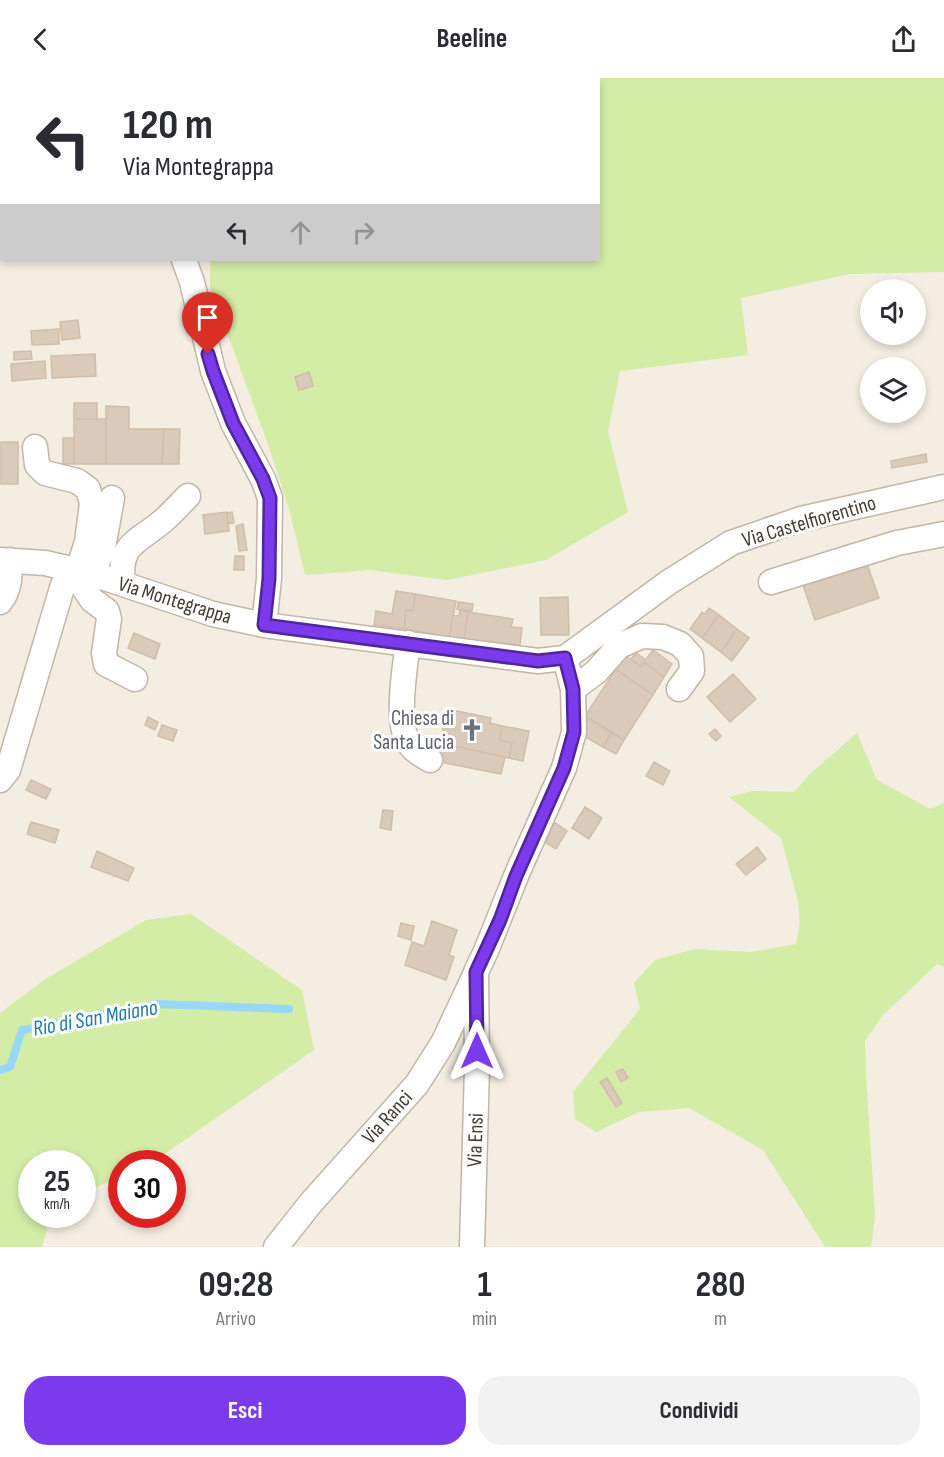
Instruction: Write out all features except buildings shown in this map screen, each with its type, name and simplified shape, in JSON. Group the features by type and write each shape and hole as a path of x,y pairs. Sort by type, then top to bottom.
{"street":[{"path":"184,261 192,282 213,371 233,423 263,479 270,498 269,579 264,625"},
{"path":"35,447 37,465 45,473 77,481 88,489 92,503 87,542 80,571 84,588 92,600 106,611 109,619 104,653 106,664 135,679"},
{"name":"Via Castelfiorentino","path":"565,658 669,582 731,543 801,519 944,487"},
{"path":"123,584 121,570 127,551 140,536 163,521 188,496"},
{"path":"0,780 8,770 62,588 103,548 112,498"},
{"path":"771,582 897,543 944,534"},
{"path":"0,602 5,596 10,580 5,560"},
{"name":"Via Montegrappa","path":"5,560 45,563 80,571 213,614 264,625 538,661 565,658"},
{"path":"573,689 596,672 619,646 642,636 663,637 680,644 691,656 692,671 679,689"},
{"path":"408,644 404,676 405,735 410,746 430,760"},
{"name":"Via Ensi","path":"472,1247 477,1067 476,972 564,768 574,732 573,689 565,658"},
{"name":"Via Ranci","path":"276,1247 417,1084 443,1043 476,972"}],"green space":[{"path":"600,78 944,78 944,272 849,274 741,298 748,355 620,371 608,431 628,512 546,560 447,580 369,570 305,575 289,509 268,444 210,287 210,261 600,261"},
{"path":"857,733 877,780 930,809 944,803 944,967 937,964 883,1015 865,1041 875,1216 871,1247 825,1247 763,1150 689,1108 639,1112 596,1132 575,1119 573,1092 640,1009 634,983 655,960 695,949 751,952 796,944 800,922 798,901 781,838 729,797 753,791 794,792 811,773"},
{"path":"191,914 302,990 314,1050 170,1150 108,1150 108,1182 96,1188 96,1150 18,1150 18,1228 47,1228 42,1247 0,1247 0,1013 44,980 146,920"}],"waterway":[{"name":"Rio di San Maiano","path":"0,1070 10,1067 22,1030 158,1004 289,1009"}],"place":[{"name":"Chiesa di Santa Lucia","path":"472,730"}],"route":[{"path":"208,354 233,423 263,479 270,498 269,579 264,625 538,661 565,658 573,689 574,732 564,768 476,972 477,1051"}]}
